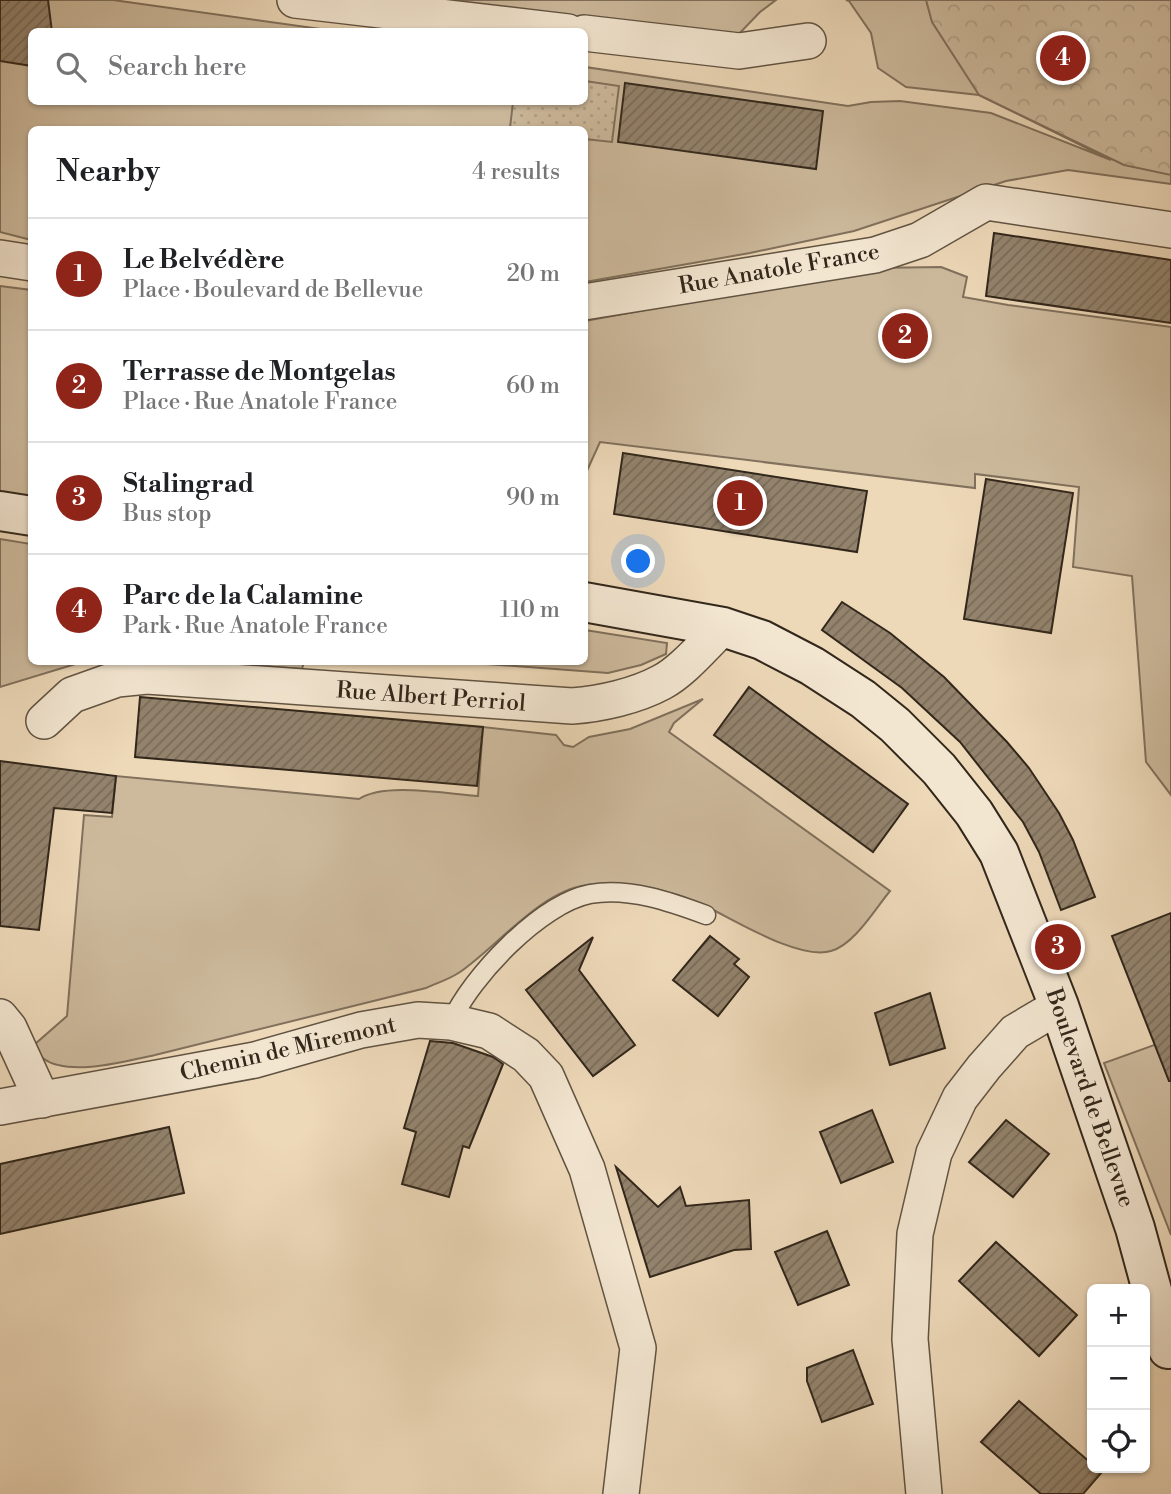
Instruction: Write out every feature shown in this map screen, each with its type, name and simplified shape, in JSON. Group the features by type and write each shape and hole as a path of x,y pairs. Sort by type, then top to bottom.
{"main road":[{"path":"0,512 28,516"},
{"name":"Boulevard de Bellevue","path":"588,603 723,627 762,640 812,666 863,699 895,725 939,769 974,813 999,853 1059,1006 1135,1228 1170,1351"},
{"name":"Boulevard de Bellevue","path":"1135,1228 1171,1273"}],"street":[{"path":"295,0 534,28"},
{"path":"588,33 739,51 808,41"},
{"name":"Rue Anatole France","path":"588,301 875,255 920,240 986,202 1171,230"},
{"path":"0,258 28,262"},
{"name":"Rue Albert Perriol","path":"44,721 72,695 117,679 147,677 545,705 589,705 634,694 663,681 723,627"},
{"path":"924,1494 910,1339 915,1234 934,1153 960,1098 984,1067 1015,1032 1059,1006"},
{"path":"0,1017 9,1028 42,1100"},
{"name":"Chemin de Miremont","path":"0,1107 255,1060 361,1030 418,1020 451,1022 489,1031 527,1055 546,1076 587,1169 638,1348 621,1494"}],"lane":[{"path":"451,1022 460,1001 482,973 519,936 569,901 591,894 614,893 647,897 706,915"}],"green space":[{"path":"0,0 113,0 314,28 28,28 28,105 588,105 588,67 848,106 900,101 991,113 1111,160 979,95 906,87 878,68 871,33 846,0 1171,0 1171,184 1068,170 1006,181 854,231 750,253 588,281 588,126 28,126 28,239 0,232"},
{"path":"426,0 776,0 737,36"},
{"path":"926,0 1171,0 1171,175 1124,165 979,95 932,22"},
{"path":"588,81 619,86 612,142 588,139 588,126 510,126 513,105 588,105"},
{"path":"941,267 967,277 963,297 1171,327 1171,795 1146,762 1132,576 1073,567 1079,487 975,474 975,488 600,442 588,468 588,320 872,268"},
{"path":"0,286 28,290 28,500 0,495"},
{"path":"0,539 28,544 28,665 72,665 0,687"},
{"path":"588,630 667,643 666,654 641,665 608,673 500,665 588,665"},
{"path":"249,665 303,665 302,669"},
{"path":"703,699 674,723 669,732 890,891 856,934 840,947 831,951 800,950 763,936 697,902 657,889 615,884 587,885 553,897 536,908 460,972 426,988 114,1064 68,1067 55,1064 43,1058 34,1045 67,1016 84,815 112,817 116,776 359,799 370,794 400,790 478,796 483,727 556,735 564,745 573,747 589,737 630,729"},
{"path":"1171,1039 1171,1235 1104,1063"}],"building":[{"path":"0,0 48,0 52,28 28,28 28,65 0,61"},
{"path":"625,83 823,111 816,169 618,142"},
{"path":"994,233 1171,260 1171,323 986,296"},
{"path":"623,453 867,491 857,552 614,514"},
{"path":"986,479 1073,493 1051,633 964,619"},
{"path":"842,602 890,633 944,677 1007,742 1029,768 1059,813 1073,840 1095,897 1061,910 1039,852 1023,822 960,742 902,688 822,630"},
{"path":"749,687 908,804 873,852 714,735"},
{"path":"140,697 483,727 477,786 135,757"},
{"path":"0,761 116,776 112,813 54,808 39,930 0,926"},
{"path":"1171,913 1171,1081 1169,1081 1112,936"},
{"path":"710,936 739,959 734,964 749,977 718,1016 673,980"},
{"path":"593,937 579,970 635,1045 593,1076 526,990"},
{"path":"930,993 945,1048 890,1065 875,1013"},
{"path":"430,1041 453,1043 493,1057 503,1064 469,1148 463,1146 449,1197 402,1184 416,1132 404,1128"},
{"path":"872,1110 893,1162 841,1183 820,1132"},
{"path":"1006,1120 1049,1154 1013,1197 969,1162"},
{"path":"169,1127 184,1193 0,1234 0,1164"},
{"path":"616,1167 658,1207 680,1187 686,1206 749,1200 751,1249 734,1250 650,1277"},
{"path":"827,1231 849,1285 798,1305 775,1252"},
{"path":"996,1242 1077,1315 1039,1356 959,1281"},
{"path":"853,1350 873,1404 822,1422 807,1381 807,1368"},
{"path":"1019,1401 1087,1460 1087,1473 1101,1473 1083,1494 1041,1494 981,1442"}],"place":[{"name":"Parc de la Calamine","path":"1063,58"},
{"name":"Terrasse de Montgelas","path":"905,336"},
{"name":"Le Belvédère","path":"740,503"},
{"name":"Stalingrad","path":"1058,947"}]}
